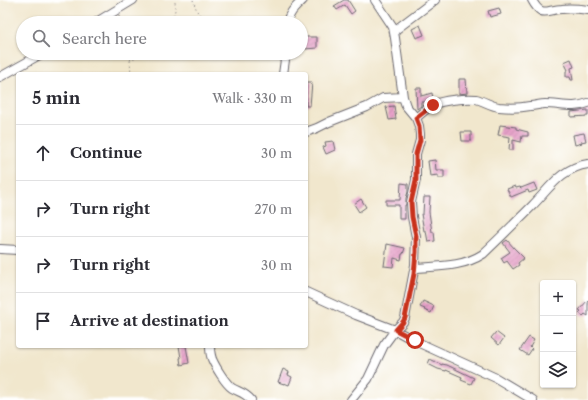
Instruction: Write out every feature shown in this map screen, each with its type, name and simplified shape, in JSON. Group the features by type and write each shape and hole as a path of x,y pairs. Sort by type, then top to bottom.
{"street":[{"path":"107,16 133,0"},
{"path":"289,16 304,0"},
{"path":"351,400 368,379 382,348 405,318 415,268 416,236 411,202 416,180 416,154 420,140 419,126 416,118 406,106 403,97 394,31 391,23 375,0"},
{"path":"394,31 435,0"},
{"path":"532,0 541,11 545,12 562,8 588,10"},
{"path":"0,77 30,60"},
{"path":"283,72 285,60"},
{"path":"308,131 367,107 383,98 403,97"},
{"path":"416,118 433,105 459,100 476,99 499,107 526,107 545,104 577,106 588,103"},
{"path":"415,268 459,264 476,259 483,254 558,178 570,170 588,164"},
{"path":"0,249 16,250"},
{"path":"308,293 396,330 421,344 496,378 533,400"},
{"path":"210,348 212,360 229,385 242,392 251,400"}],"path":[{"path":"174,16 175,0"},
{"path":"193,0 201,16"},
{"path":"130,60 131,72"}],"building":[{"path":"344,0 348,0 355,11 351,14 345,5 337,10 334,6"},
{"path":"499,8 501,14 490,17 488,11"},
{"path":"420,25 424,35 416,38 412,29"},
{"path":"308,37 317,37 317,48 308,49"},
{"path":"571,59 574,67 571,68 573,80 571,80 570,77 566,77 566,71 568,70 564,62"},
{"path":"459,79 466,79 467,93 459,94"},
{"path":"308,82 312,82 310,106 308,106"},
{"path":"416,88 421,88 421,96 432,93 433,99 427,102 421,102 421,106 417,109"},
{"path":"394,106 396,119 389,120 386,107"},
{"path":"588,110 588,116 571,117 571,112"},
{"path":"500,125 516,127 516,129 528,132 528,136 522,136 521,142 513,140 513,150 509,150 510,137 498,135"},
{"path":"461,132 471,132 471,141 462,141"},
{"path":"584,133 586,141 575,145 573,135"},
{"path":"333,141 335,150 326,154 323,147 326,146 325,142"},
{"path":"435,160 436,170 444,170 444,178 438,178 438,175 430,176 428,161"},
{"path":"401,183 408,184 405,219 399,219 399,205 386,205 386,200 400,200"},
{"path":"534,183 537,190 529,193 528,190 511,197 507,189 515,186 516,188 521,188"},
{"path":"424,197 430,197 429,212 435,241 428,242 426,231 424,231 421,214 423,214"},
{"path":"361,199 366,207 359,212 354,204"},
{"path":"507,240 524,258 518,263 519,265 513,269 507,261 504,263 501,258 510,252 503,243"},
{"path":"387,244 405,248 401,260 394,258 393,267 384,266"},
{"path":"588,300 588,316 585,314 583,316 579,313 581,311 579,310"},
{"path":"423,301 434,306 431,313 420,307"},
{"path":"496,332 504,338 499,345 491,338"},
{"path":"529,337 534,340 530,347 532,349 528,355 520,350"},
{"path":"179,348 186,348 189,363 181,365"},
{"path":"430,359 442,365 447,365 474,378 471,384 461,380 462,377 428,364"},
{"path":"283,369 289,372 288,375 292,377 289,385 278,382"}],"route":[{"path":"415,340 396,330 405,318 415,265 416,236 411,202 416,180 416,154 420,140 419,126 416,118 433,105"}]}
